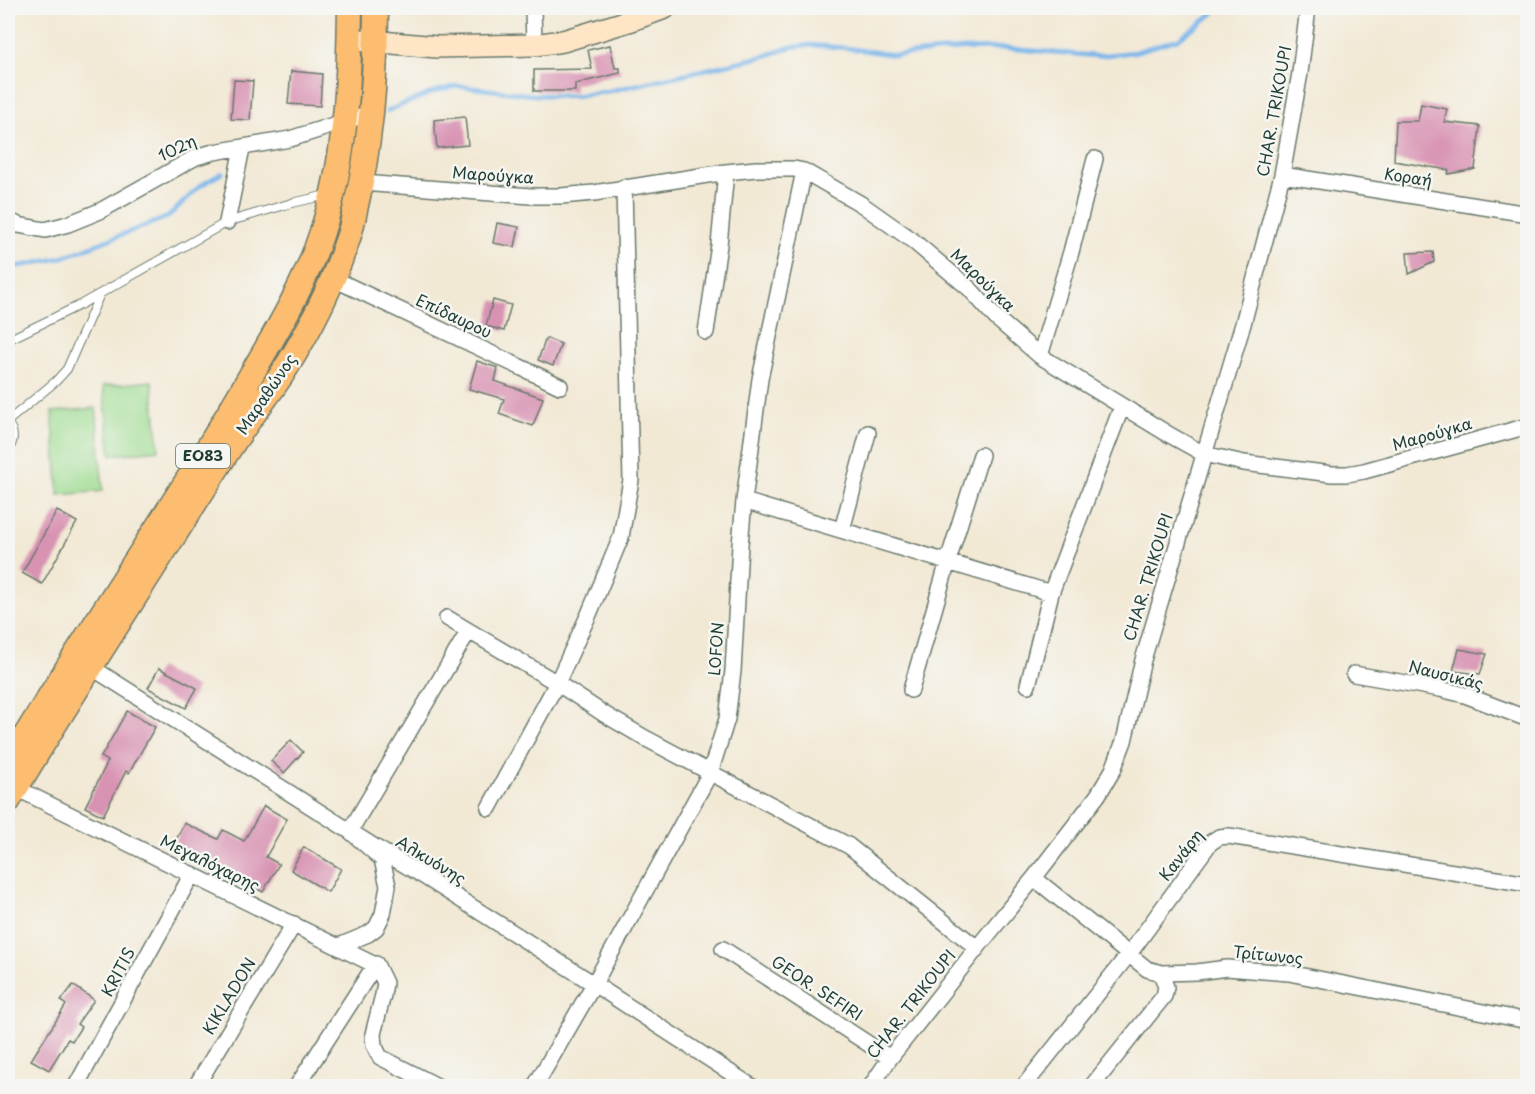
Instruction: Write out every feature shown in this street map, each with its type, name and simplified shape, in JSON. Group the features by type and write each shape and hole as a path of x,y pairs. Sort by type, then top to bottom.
{"main road":[{"name":"Μαραθώνος","path":"10,785 223,424 280,325 309,268 323,230 339,166 345,122 350,8"},
{"name":"Μαραθώνος","path":"10,785 91,667 238,434 283,372 304,338 334,279 348,238 362,183 371,113 376,8"}],"street":[{"path":"533,8 534,45"},
{"path":"349,39 437,47 534,45 563,41 664,8"},
{"name":"CHAR. TRIKOUPI","path":"871,1086 890,1058 1098,795 1113,770 1124,741 1143,660 1244,324 1282,175 1300,73 1308,8"},
{"name":"102η","path":"8,220 18,225 45,230 69,224 100,211 196,157 290,139 371,113"},
{"path":"227,222 242,148"},
{"path":"1040,356 1071,252 1095,159"},
{"name":"Μαρούγκα","path":"362,183 531,196 561,196 726,172 756,169 804,171 861,204 912,240 970,289 996,318 1040,356 1204,454 1244,463 1347,474 1527,426"},
{"name":"LOFON","path":"535,1086 710,773 727,718 733,671 744,501 760,379 804,171"},
{"path":"706,332 719,245 726,172"},
{"name":"Κοραή","path":"1282,175 1527,214"},
{"path":"489,808 557,683 621,537 632,480 624,187"},
{"name":"Επίδαυρου","path":"334,279 560,386"},
{"path":"1028,685 1051,593 1122,406"},
{"path":"842,530 868,433"},
{"path":"911,690 981,455"},
{"path":"744,501 1051,593"},
{"path":"447,618 628,728 849,846 977,948"},
{"path":"339,946 368,934 376,928 383,914 388,886 382,859 350,831 468,632"},
{"name":"Αλκυόνης","path":"91,667 594,984 751,1086"},
{"name":"Ναυσικάς","path":"1354,674 1465,695 1527,719"},
{"name":"Μεγαλόχαρης","path":"10,785 339,946 379,970"},
{"name":"Κανάρη","path":"1024,1086 1130,954 1210,843 1219,837 1229,836 1527,884"},
{"name":"KRITIS","path":"76,1086 192,874"},
{"path":"1034,878 1147,969 1161,973 1166,987 1164,996 1092,1086"},
{"name":"KIKLADON","path":"196,1086 294,924"},
{"name":"GEOR. SEFIRI","path":"723,949 890,1058"},
{"name":"Τρίτωνος","path":"1161,973 1227,968 1289,973 1527,1021"},
{"path":"297,1086 379,970 385,983 373,1034 374,1045 380,1057 437,1086"}],"lane":[{"path":"8,340 78,306 227,222 292,203 332,195"},
{"path":"8,450 13,439 8,422 67,369 100,294"}],"green space":[{"path":"152,381 159,450 111,455 103,386"},
{"path":"96,408 103,491 59,495 52,412"}],"building":[{"path":"610,45 615,68 620,68 620,73 575,84 575,91 534,91 534,70 592,69 588,50"},
{"path":"291,71 322,74 320,106 288,104"},
{"path":"234,80 253,81 250,120 231,119"},
{"path":"1421,104 1447,109 1444,122 1480,126 1475,169 1448,174 1449,170 1394,161 1396,121 1418,121"},
{"path":"465,117 468,145 437,148 434,120"},
{"path":"497,223 519,227 515,247 493,243"},
{"path":"1433,252 1434,262 1409,274 1407,253"},
{"path":"493,300 511,305 504,331 486,326"},
{"path":"546,338 561,344 553,366 538,360"},
{"path":"477,361 498,368 495,381 543,398 533,426 499,414 504,399 469,389"},
{"path":"57,511 77,522 42,584 22,573"},
{"path":"1459,649 1487,654 1480,674 1453,671"},
{"path":"159,668 197,688 186,708 148,688"},
{"path":"127,711 155,727 129,773 126,771 103,816 85,807 108,761 101,757"},
{"path":"291,740 303,752 284,773 271,761"},
{"path":"264,806 287,819 266,857 279,864 263,892 193,854 191,858 172,849 184,823 218,839 223,830 244,841"},
{"path":"304,847 341,869 328,892 291,870"},
{"path":"73,985 94,1000 77,1024 81,1027 72,1041 68,1039 49,1070 31,1060 66,1005 61,1001"}],"waterway":[{"path":"387,111 436,91 457,86 533,95 574,96 609,91 765,56 791,47 811,45 895,55 1002,48 1096,56 1135,52 1178,39 1219,8"},
{"path":"8,266 61,258 168,217 200,186 222,173"}]}
